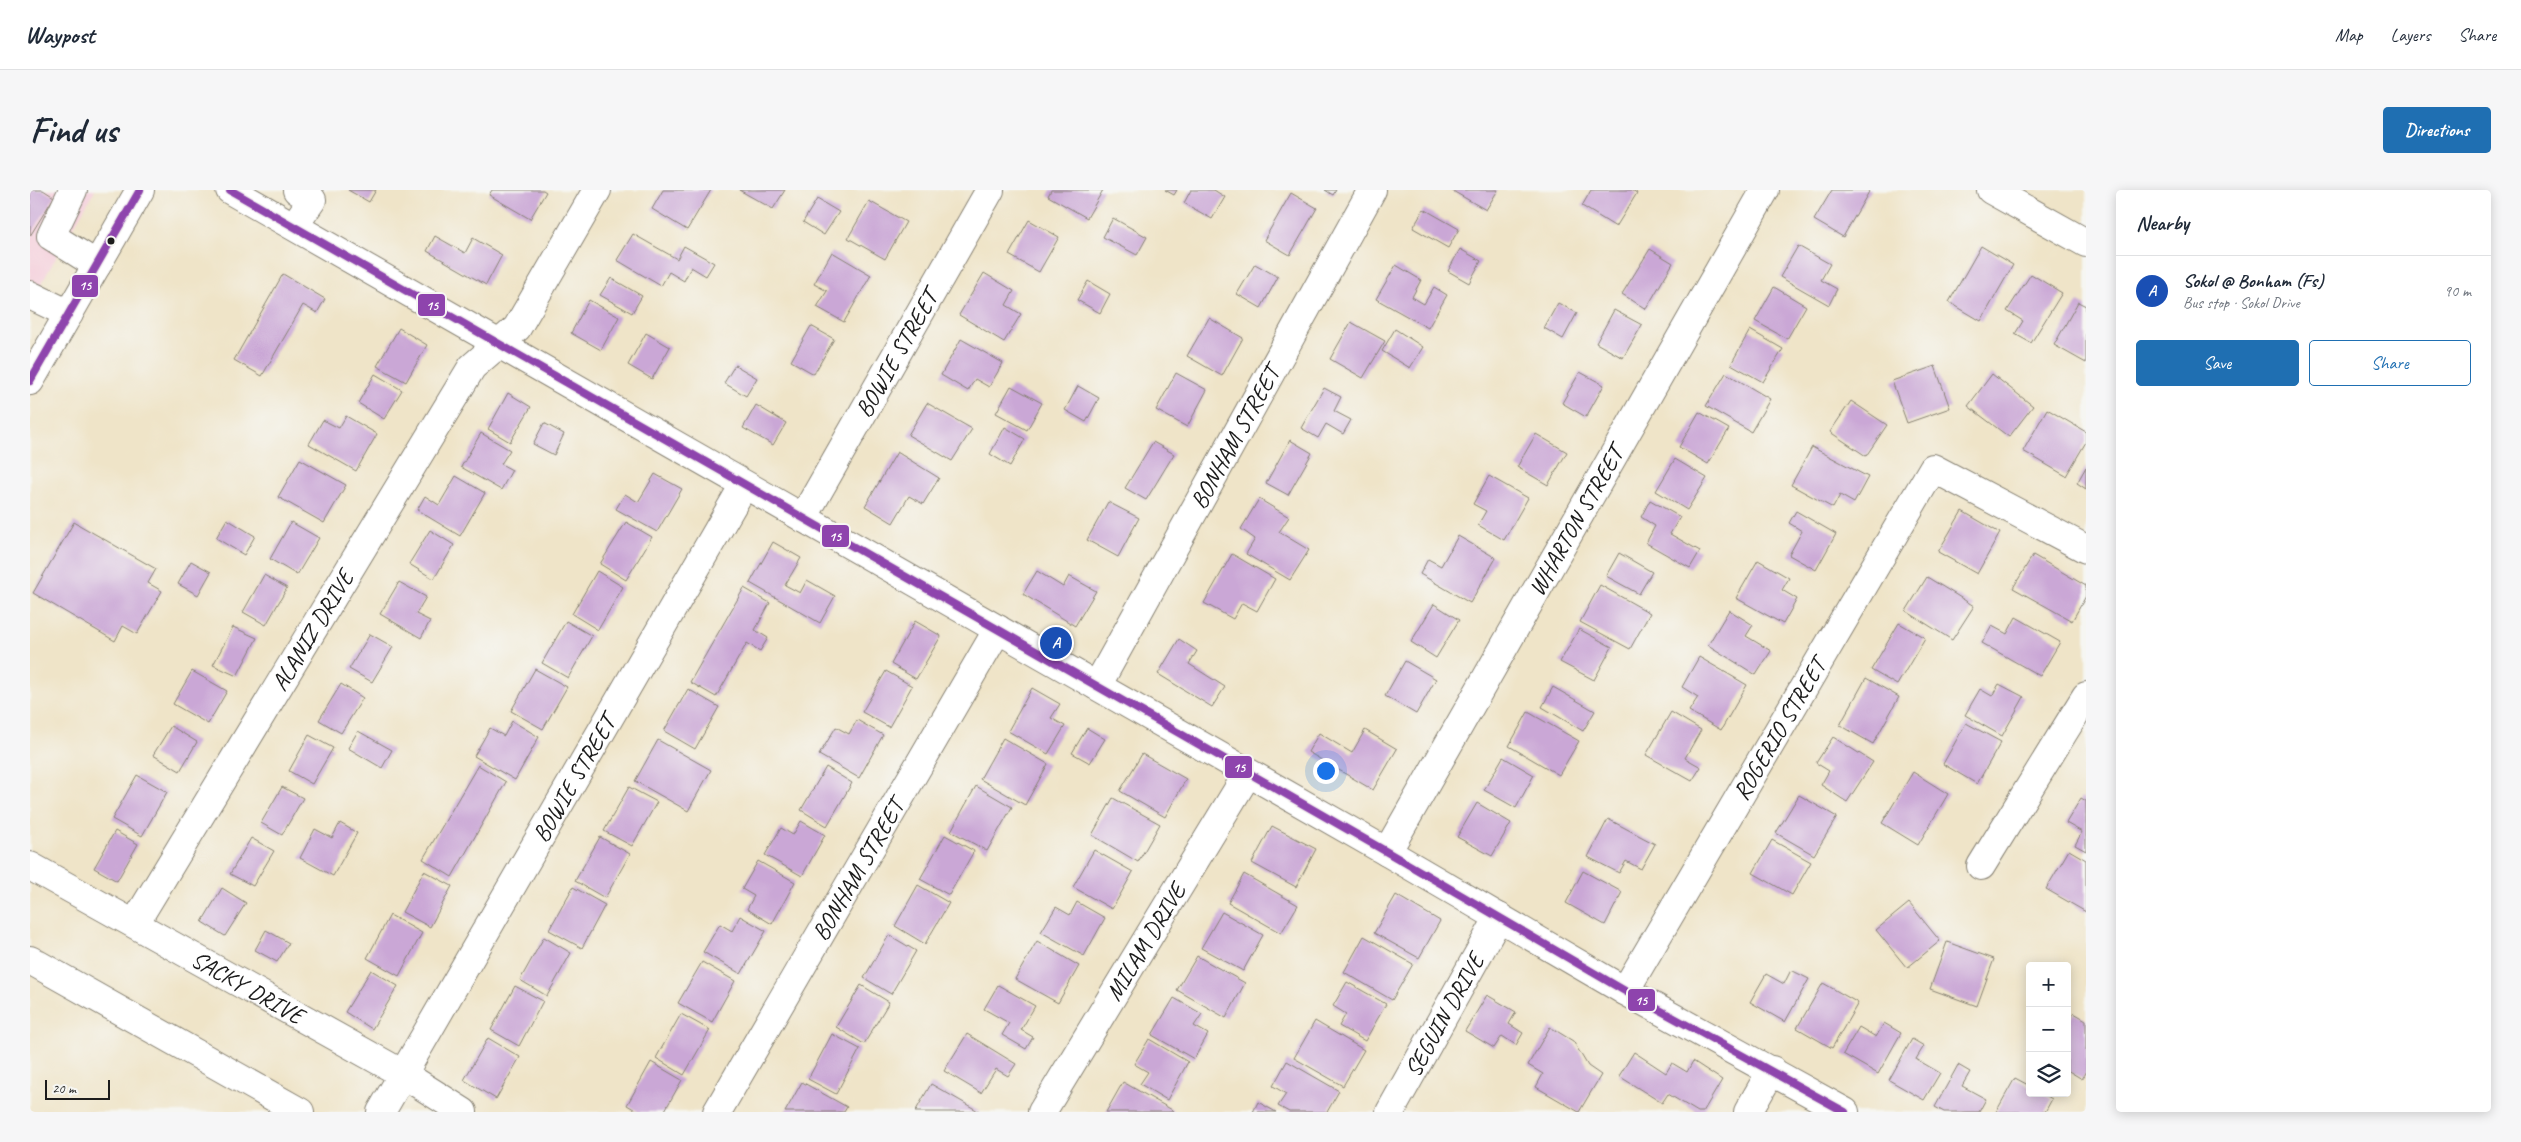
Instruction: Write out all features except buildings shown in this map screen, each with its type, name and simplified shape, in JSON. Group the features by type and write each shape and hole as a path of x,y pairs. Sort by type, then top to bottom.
{"street":[{"path":"30,380 140,190"},
{"path":"230,190 1388,852 1625,991 1772,1070 1845,1112"},
{"name":"ALANIZ DRIVE","path":"134,924 472,366 516,328 597,190"},
{"name":"BOWIE STREET","path":"803,518 990,190"},
{"name":"BONHAM STREET","path":"1097,686 1372,190"},
{"name":"WHARTON STREET","path":"1388,852 1765,190"},
{"path":"1991,190 2086,243"},
{"path":"69,191 50,236 97,265"},
{"path":"294,226 309,193"},
{"path":"30,295 69,314"},
{"name":"ROGERIO STREET","path":"1625,991 1933,468 2086,549"},
{"name":"BOWIE STREET","path":"382,1112 744,485"},
{"name":"BONHAM STREET","path":"717,1112 998,629"},
{"path":"1980,866 2086,696"},
{"name":"MILAM DRIVE","path":"1042,1112 1248,773"},
{"name":"SACKY DRIVE","path":"30,866 403,1074 464,1112"},
{"name":"SEGUIN DRIVE","path":"1390,1112 1499,917"},
{"path":"30,960 300,1112"},
{"path":"1748,1112 1772,1070"}],"shaded area":[{"path":"30,190 95,190 30,303"}],"transit line":[{"name":"15","path":"30,381 140,190"},
{"name":"15","path":"230,190 1387,852 1625,991 1845,1112"}],"place":[{"name":"Sokol @ Bonham (Fs)","path":"1056,643"}]}
